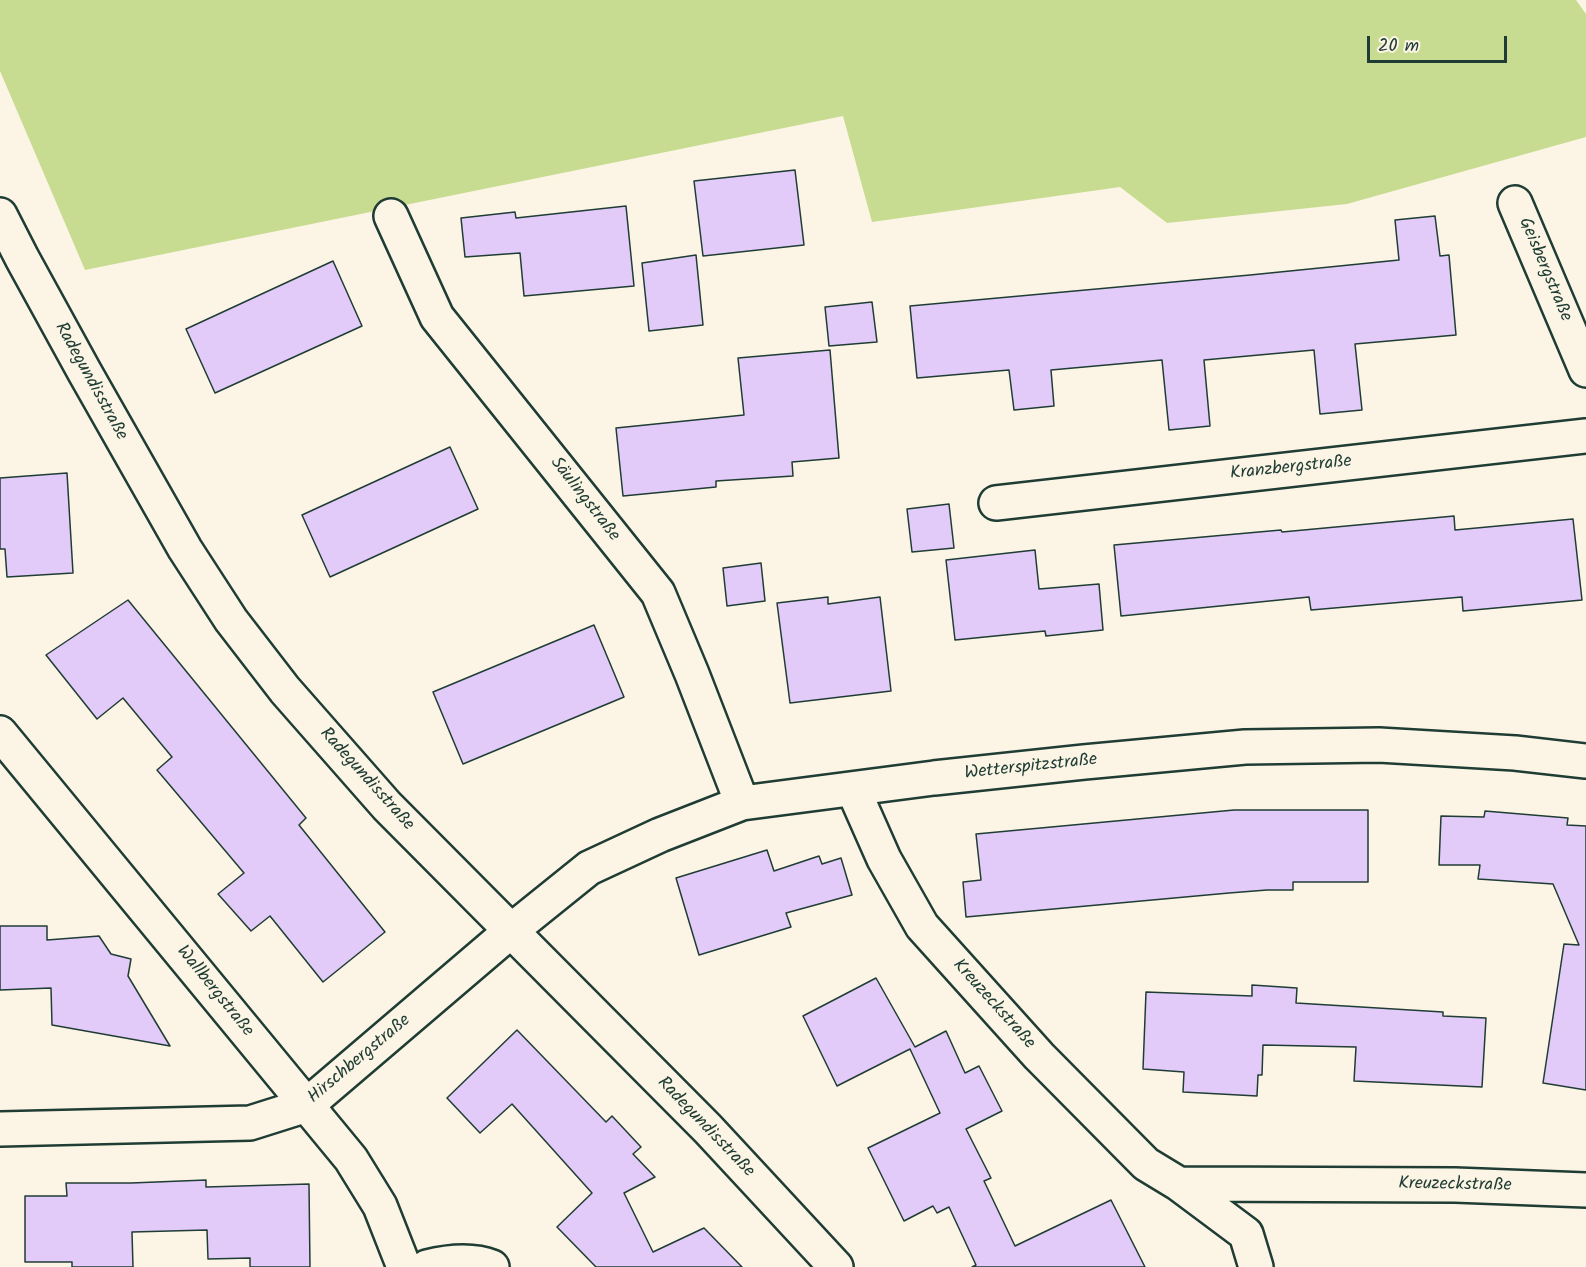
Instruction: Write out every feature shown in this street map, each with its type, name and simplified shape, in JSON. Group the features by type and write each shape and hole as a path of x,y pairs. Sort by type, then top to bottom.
{"street":[{"name":"Geisbergstraße","path":"1515,203 1586,370"},
{"name":"Radegundisstraße","path":"0,214 84,371 185,549 231,620 285,690 387,806 708,1129 836,1267"},
{"name":"Säulingstraße","path":"391,216 437,317 658,593 742,802"},
{"name":"Kranzbergstraße","path":"996,503 1586,436"},
{"name":"Wallbergstraße","path":"0,733 351,1159 380,1206 404,1267"},
{"name":"Wetterspitzstraße","path":"512,930 589,868 660,835 742,802 969,774 1245,747 1379,745 1515,753 1586,761"},
{"name":"Kreuzeckstraße","path":"853,789 884,859 922,926 1040,1056 1146,1164 1179,1184 1246,1234 1256,1267"},
{"name":"Hirschbergstraße","path":"0,1129 250,1123 307,1105 512,930"},
{"name":"Kreuzeckstraße","path":"1179,1184 1455,1185 1586,1190"},
{"path":"428,1267 446,1263 484,1264 492,1267"}],"green space":[{"path":"0,0 1576,0 1586,14 1586,137 1347,204 1167,223 1120,187 872,222 843,116 85,270 0,71"}],"building":[{"path":"795,170 804,245 703,256 694,181"},
{"path":"626,206 634,286 524,296 520,253 465,257 461,218 515,212 516,218"},
{"path":"1435,216 1440,256 1449,255 1456,335 1355,344 1362,410 1320,414 1314,350 1204,360 1210,426 1169,430 1162,360 1051,370 1054,406 1014,410 1009,370 917,378 910,306 1399,260 1395,220"},
{"path":"696,255 703,325 649,331 642,263"},
{"path":"333,261 362,326 215,393 186,329"},
{"path":"872,302 877,342 829,346 825,307"},
{"path":"830,350 839,458 792,462 793,476 716,481 716,487 623,496 616,428 744,415 738,358"},
{"path":"450,447 478,509 330,577 302,515"},
{"path":"67,473 73,573 7,577 5,549 0,549 0,478"},
{"path":"949,504 954,548 912,552 907,509"},
{"path":"1454,516 1455,530 1573,519 1582,600 1463,611 1462,597 1311,610 1309,597 1121,616 1114,545"},
{"path":"1035,550 1039,589 1099,584 1103,630 1046,636 1045,631 955,640 946,560"},
{"path":"761,563 765,601 727,606 723,568"},
{"path":"828,597 828,604 880,597 891,691 790,703 777,603"},
{"path":"128,600 306,818 299,825 385,932 323,982 270,916 251,931 218,894 244,873 157,770 172,757 123,698 97,719 46,655"},
{"path":"594,625 624,697 463,764 433,692"},
{"path":"1234,810 1368,810 1368,882 1293,882 1293,890 1229,893 966,917 963,882 981,880 976,834"},
{"path":"1485,811 1568,818 1567,825 1586,826 1586,1090 1543,1083 1564,944 1579,945 1553,884 1478,879 1480,865 1439,865 1441,816 1484,817"},
{"path":"767,850 774,871 819,856 822,864 841,858 852,895 786,913 791,927 699,955 676,878"},
{"path":"0,926 47,926 47,940 99,936 111,954 131,959 128,976 170,1046 52,1025 51,988 0,990"},
{"path":"876,978 915,1047 946,1031 965,1073 979,1066 1002,1111 966,1129 991,1178 984,1181 1015,1246 1111,1200 1145,1267 972,1267 976,1265 949,1207 937,1213 933,1206 904,1221 868,1148 940,1113 910,1049 837,1086 803,1016"},
{"path":"1252,985 1297,988 1296,1003 1443,1012 1443,1016 1486,1018 1482,1087 1354,1081 1356,1047 1263,1045 1262,1075 1258,1075 1257,1096 1183,1092 1184,1072 1143,1069 1146,992 1252,996"},
{"path":"517,1030 606,1122 612,1116 641,1147 633,1154 655,1177 624,1193 653,1252 704,1228 742,1267 596,1267 557,1227 592,1193 512,1104 480,1133 447,1098"},
{"path":"206,1180 206,1187 309,1184 310,1267 250,1267 250,1258 208,1259 207,1230 132,1232 133,1267 72,1267 72,1262 25,1262 25,1196 67,1196 66,1183"}]}
